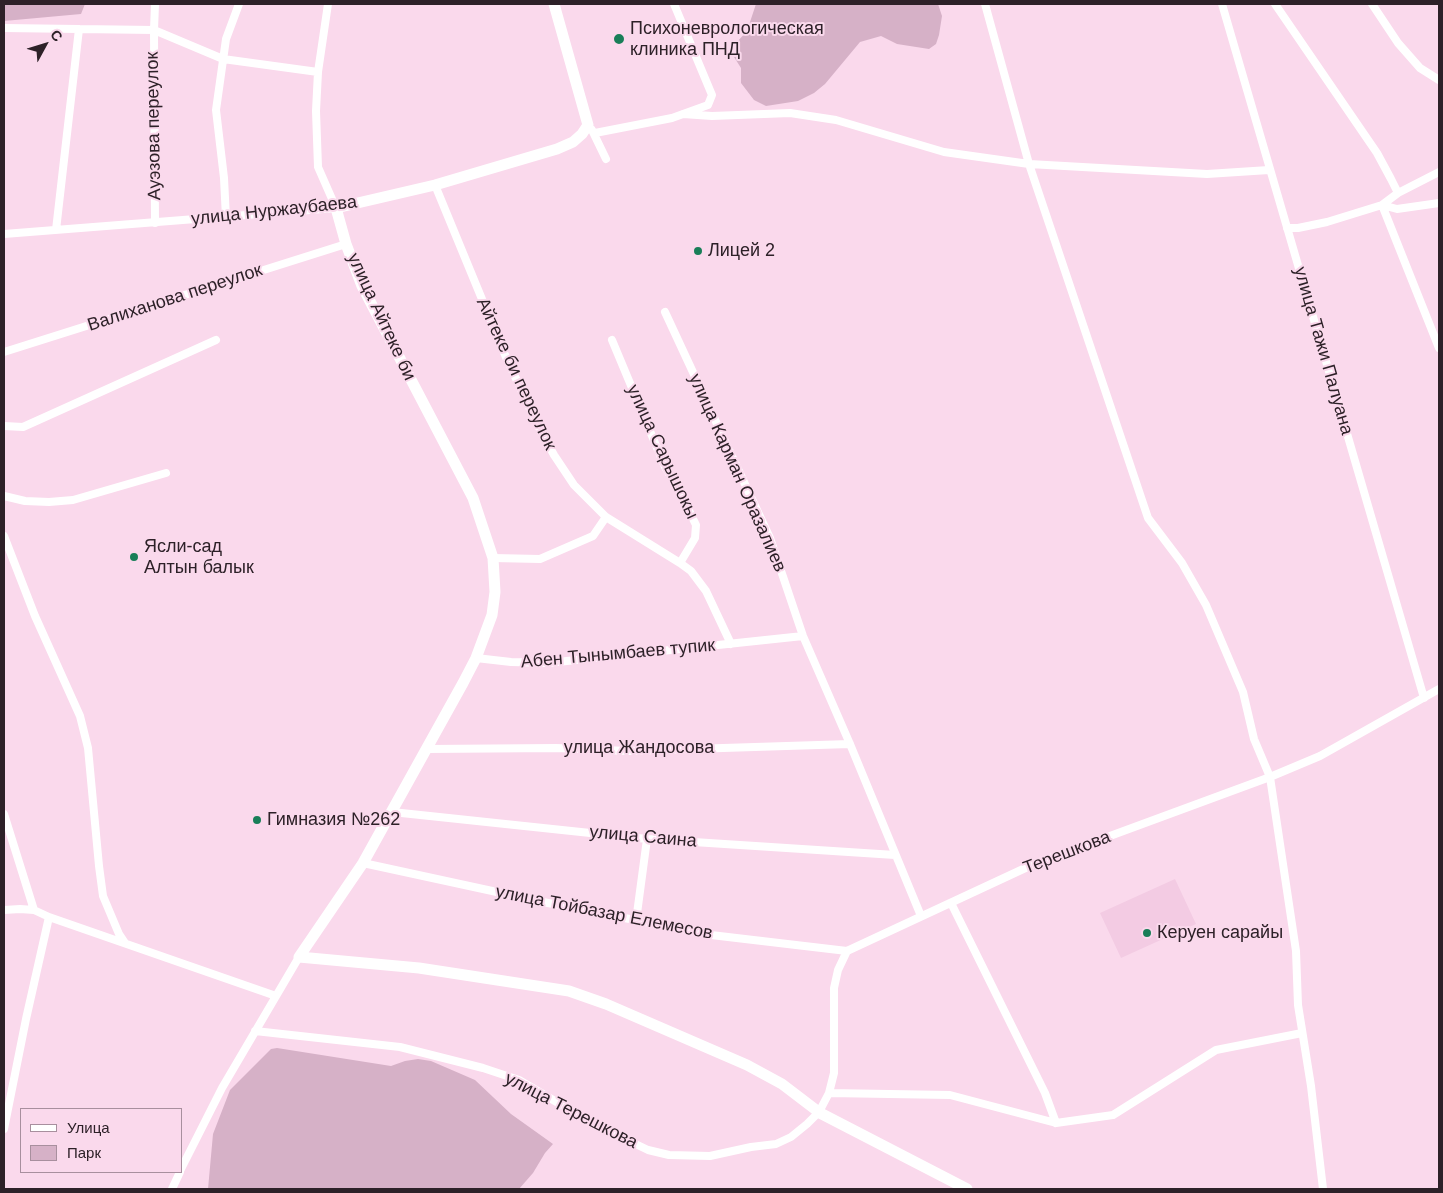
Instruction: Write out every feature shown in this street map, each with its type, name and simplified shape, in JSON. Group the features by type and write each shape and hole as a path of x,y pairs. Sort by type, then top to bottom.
{"street":[{"name":"Ауэзова переулок","path":"155,4 155,223"},
{"path":"226,218 224,178 216,110 226,39 239,4"},
{"name":"улица Айтеке би","path":"299,957 362,863 476,658 492,615 495,592 493,558 473,498 362,286 346,244 336,208 318,167 316,111 318,72 328,4"},
{"path":"554,4 591,129 606,158"},
{"path":"591,129 672,118 708,105 712,95 674,4"},
{"path":"985,4 1029,164 1148,518 1182,563 1206,605 1243,692 1254,738 1270,777 1296,951 1298,1004 1311,1086 1323,1189"},
{"name":"улица Тажи Палуана","path":"1222,4 1424,698"},
{"path":"1275,4 1377,153 1398,193"},
{"path":"1372,4 1398,43 1420,68 1439,80"},
{"path":"4,28 154,30 223,59 318,72"},
{"path":"56,230 79,30"},
{"path":"683,114 712,116 790,113 836,120 944,152 1029,164 1207,174 1269,170"},
{"name":"улица Нуржаубаева","path":"4,234 336,208 435,185 558,149 573,142 591,129"},
{"path":"1287,228 1298,228 1327,222 1382,205 1398,193 1439,172"},
{"name":"Айтеке би переулок","path":"435,185 504,355 554,455 574,485 606,517 680,563 700,581 731,644"},
{"path":"1382,205 1397,210 1439,203"},
{"path":"1382,205 1439,348"},
{"name":"Валиханова переулок","path":"4,352 346,244"},
{"name":"улица Карман Оразалиев","path":"665,312 770,538 803,636 921,916"},
{"path":"4,426 23,427 216,340"},
{"name":"улица Сарышокы","path":"612,340 665,467 678,488 696,525 695,538 680,563"},
{"path":"4,496 41,502 73,500 166,473"},
{"path":"493,558 540,559 593,536 606,517"},
{"path":"4,536 35,616 80,716 88,748 98,866 103,896 119,934 125,943"},
{"name":"Абен Тынымбаев тупик","path":"476,658 511,662 548,663 803,636"},
{"name":"Терешкова","path":"847,951 1034,864 1270,777 1320,756 1439,689"},
{"name":"улица Жандосова","path":"427,749 556,748 628,751 850,744"},
{"name":"улица Саина","path":"392,812 647,839 895,855"},
{"path":"4,814 34,910"},
{"path":"636,921 647,839"},
{"name":"улица Тойбазар Елемесов","path":"362,863 543,902 711,935 847,951"},
{"path":"951,903 1045,1092 1056,1123"},
{"path":"4,910 34,910 49,917 276,996"},
{"path":"4,1129 49,917"},
{"path":"818,1112 829,1093 834,1073 834,988 838,970 847,951"},
{"path":"182,1169 222,1088 299,957 419,968 569,992 606,1004 747,1065 782,1084 818,1112 967,1189"},
{"name":"улица Терешкова","path":"255,1030 400,1047 483,1068 519,1080 594,1124 648,1150 669,1155 710,1156 751,1146 776,1144 791,1137 818,1112"},
{"path":"829,1093 950,1095 1056,1123 1113,1115 1216,1050 1302,1033"},
{"path":"172,1189 180,1173"}],"shaded area":[{"path":"1175,879 1196,924 1121,958 1100,913"}],"green space":[{"path":"4,4 85,4 81,14 4,21"},
{"path":"756,4 938,4 942,16 936,44 929,49 897,44 881,36 860,42 825,84 814,93 798,101 766,106 754,100 741,83 741,68 734,57 737,42 747,31"},
{"path":"277,1048 391,1066 418,1059 431,1061 475,1080 511,1114 553,1144 533,1173 519,1189 208,1189 213,1134 230,1090 271,1049"}],"place":[{"name":"Психоневрологическая клиника ПНД","path":"619,39"},
{"name":"Лицей 2","path":"698,251"},
{"name":"Ясли-сад Алтын балык","path":"134,557"},
{"name":"Гимназия №262","path":"257,820"},
{"name":"Керуен сарайы","path":"1147,933"}]}
